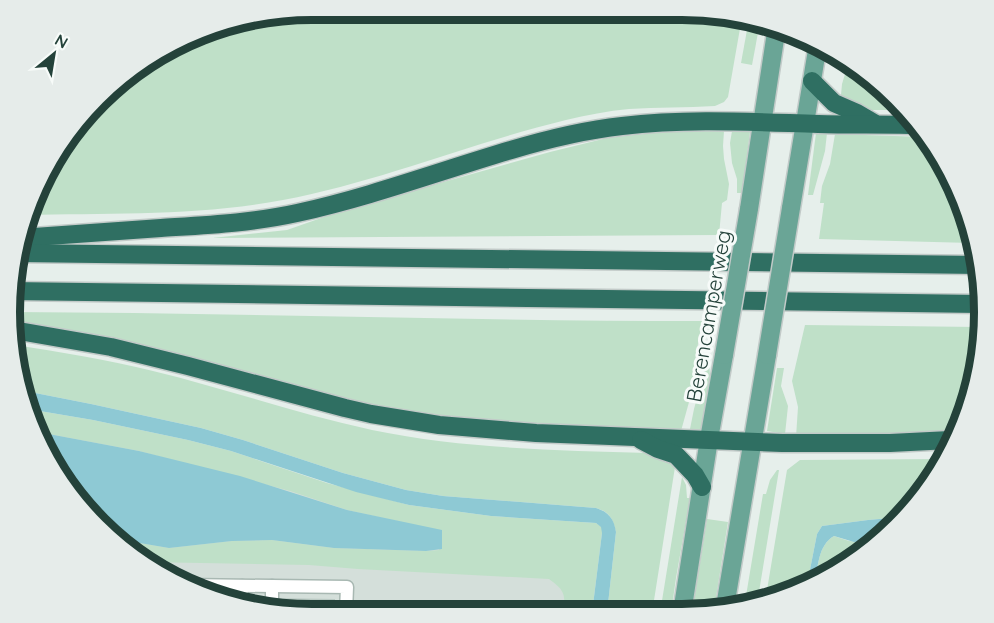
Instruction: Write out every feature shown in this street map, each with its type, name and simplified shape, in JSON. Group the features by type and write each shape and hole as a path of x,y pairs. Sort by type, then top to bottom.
{"highway":[{"path":"812,81 834,103 875,124"},
{"path":"29,237 213,225 295,213 370,194 570,134 621,126 710,120 907,125"},
{"path":"25,253 971,265"},
{"path":"20,291 974,304"},
{"path":"20,331 122,350 345,408 439,425 536,434 754,441 848,443 944,440"},
{"path":"635,437 676,455 695,475 702,487"}],"main road":[{"name":"Berencamperweg","path":"683,604 776,35"},
{"path":"726,600 817,53"}],"lane":[{"path":"211,585 347,587 346,604"},
{"path":"241,595 242,586"},
{"path":"272,586 272,601"}],"shaded area":[{"path":"42,422 330,495 588,537 584,604 312,604 255,598 218,588 182,573 149,554 119,531 92,504 69,474"}],"green space":[{"path":"292,20 702,20 741,25 728,97 724,102 715,106 629,109 581,116 319,192 251,205 154,213 36,215 50,182 69,149 105,105 134,80 165,59 200,42 236,29"},
{"path":"748,27 759,29 752,65 741,63"},
{"path":"846,70 894,110 870,110 852,105 841,95"},
{"path":"724,131 724,159 729,184 727,200 722,203 719,235 212,238 287,230 341,211 607,138 663,132"},
{"path":"732,131 750,132 742,193 737,193 737,179 732,163 730,143"},
{"path":"816,133 827,133 825,151 813,195 808,195"},
{"path":"835,134 916,137 944,182 966,243 819,239 824,203 820,203 822,186 830,164"},
{"path":"20,312 702,321 695,361 697,363 694,384 681,431 527,428 392,411 20,325"},
{"path":"805,325 974,327 965,387 947,435 796,437 798,407 792,381"},
{"path":"22,346 136,367 344,424 406,436 510,448 648,453 665,459 675,467 653,604 608,604 616,532 610,517 596,508 443,496 406,490 343,473 201,428 31,392"},
{"path":"707,362 710,375 701,433 692,432 690,429 694,409"},
{"path":"777,368 784,368 781,386 788,406 785,434 767,431"},
{"path":"37,411 188,440 231,451 327,483 409,505 491,516 596,523 602,527 602,533 593,604 564,604 563,593 549,579 309,565 162,562 133,542 169,548 232,541 272,540 334,548 426,551 439,550 442,531 347,510 290,491 139,451 47,434"},
{"path":"934,459 914,489 889,518 822,526 817,534 809,574 767,591 787,470 800,460"},
{"path":"779,470 759,594 746,597 763,494 766,494 770,480"},
{"path":"682,477 686,485 687,498 690,498 672,604 661,604"},
{"path":"707,519 728,522 715,602 694,603"},
{"path":"834,536 861,542 817,570 822,551"}],"water":[{"path":"31,392 201,428 343,473 406,490 443,496 596,508 610,517 616,532 608,604 593,604 602,533 601,527 596,523 491,516 409,505 356,492 231,451 93,420 37,411"},
{"path":"47,434 139,451 240,476 347,510 442,530 442,549 426,551 334,548 272,540 232,541 169,548 133,542 105,518 69,474"},
{"path":"889,518 862,541 854,542 834,536 822,551 817,570 809,574 817,534 822,526"}],"building":[{"path":"277,598 335,599 335,604 312,604 277,601"}]}
